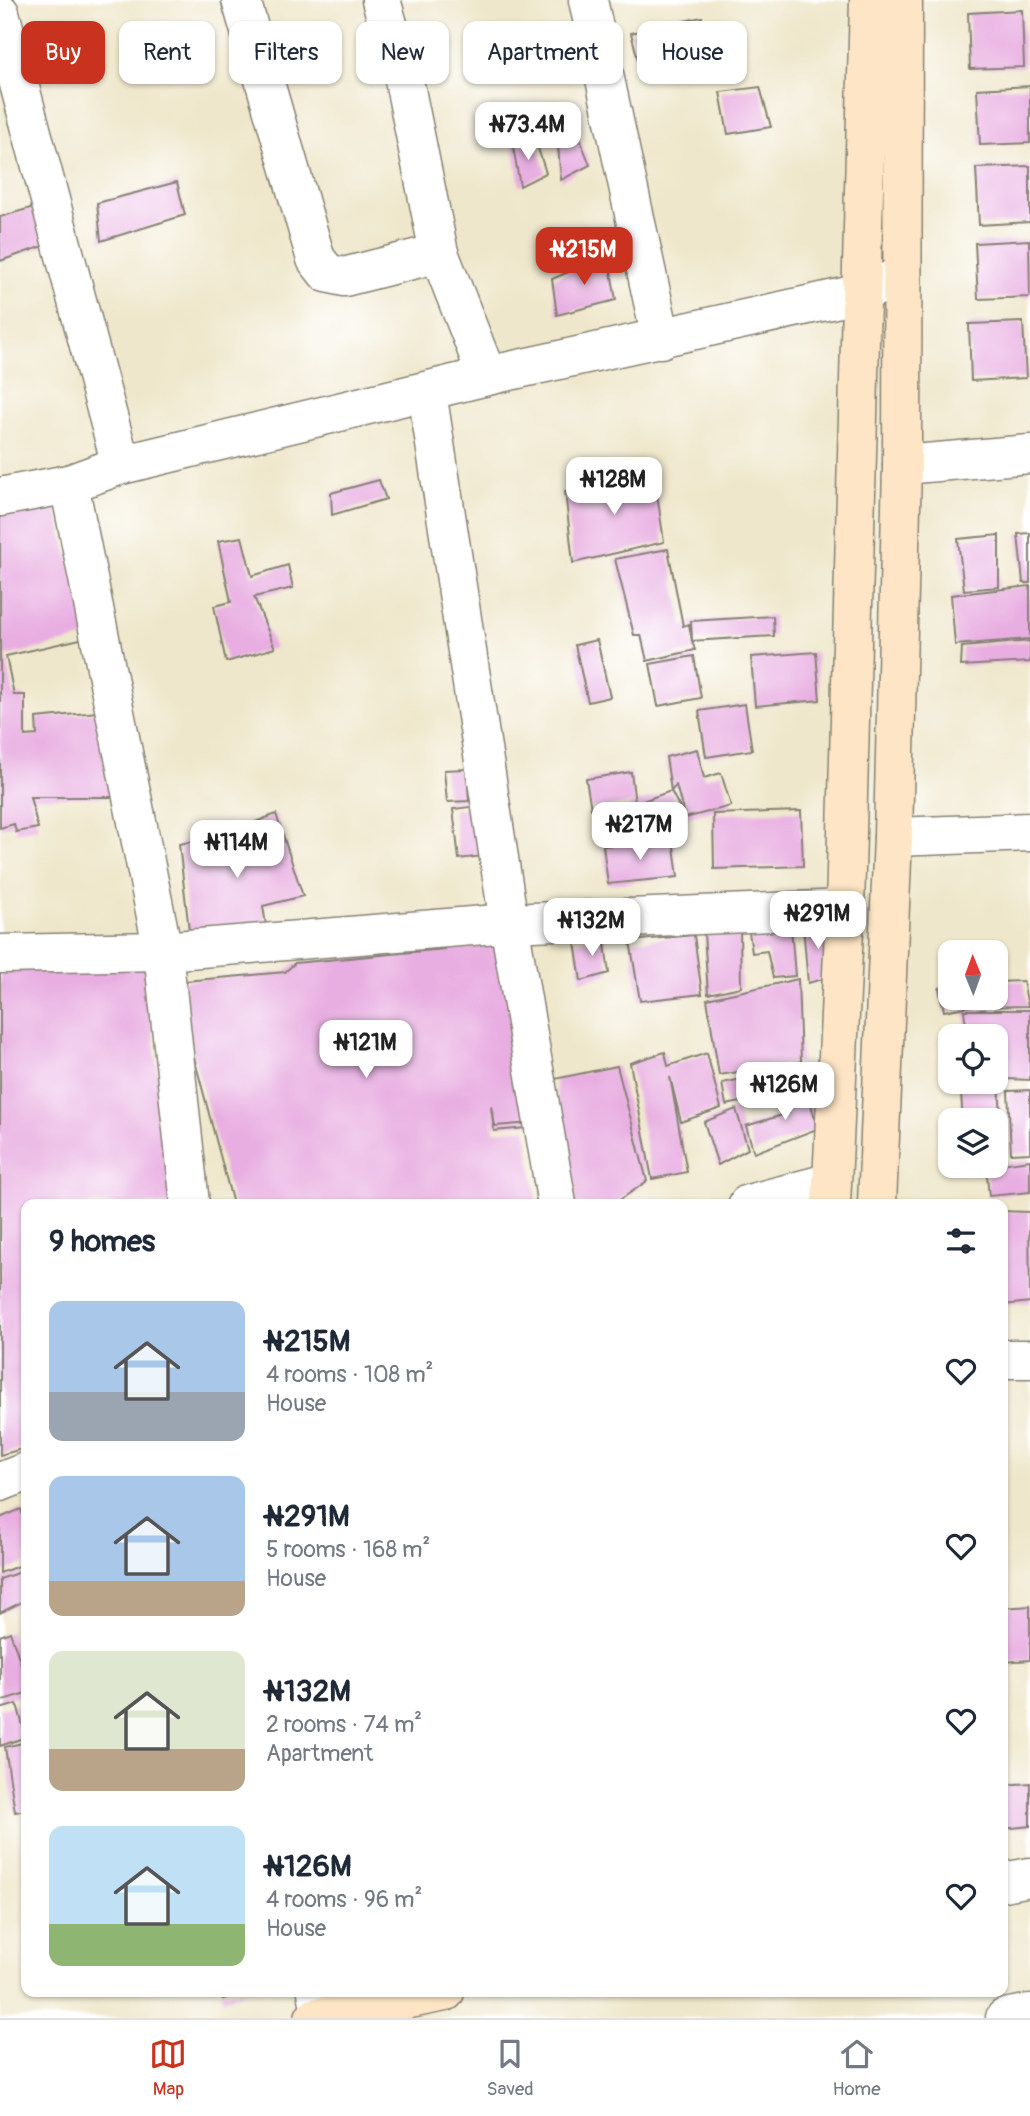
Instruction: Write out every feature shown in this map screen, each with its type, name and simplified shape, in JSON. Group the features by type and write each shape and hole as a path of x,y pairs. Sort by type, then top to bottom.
{"main road":[{"path":"831,1193 845,909 869,0"},
{"path":"877,1199 893,837 902,465 903,0"},
{"path":"318,2009 408,1997"}],"street":[{"path":"241,0 316,259 327,274 344,277 439,253"},
{"path":"381,0 404,80 439,253 487,376"},
{"path":"588,0 661,339"},
{"path":"903,0 909,0"},
{"path":"0,13 121,464"},
{"path":"0,497 69,484 121,464 487,376 862,293 902,276"},
{"path":"427,391 509,923 556,1199"},
{"path":"902,465 1030,454"},
{"path":"69,484 163,951 189,1199"},
{"path":"893,837 1030,832"},
{"path":"0,954 163,951 509,923 845,909"},
{"path":"786,1199 831,1193"},
{"path":"1008,1359 1030,1359"},
{"path":"0,1482 21,1474"},
{"path":"1008,1881 1030,1877"},
{"path":"1005,2018 1030,2013"}],"building":[{"path":"1022,10 1024,67 970,69 968,13"},
{"path":"702,17 703,21 684,21"},
{"path":"637,32 637,56 631,33"},
{"path":"1030,86 1030,143 980,145 977,89"},
{"path":"760,87 771,127 728,134 720,92"},
{"path":"578,134 590,165 561,180 557,135"},
{"path":"536,142 546,173 520,186 513,146"},
{"path":"1030,166 1030,222 979,225 976,168"},
{"path":"177,182 185,215 101,241 97,203"},
{"path":"41,205 61,240 0,261 0,217"},
{"path":"1029,240 1030,297 978,299 975,243"},
{"path":"608,255 616,300 557,315 552,279"},
{"path":"1023,322 1026,378 971,381 969,324"},
{"path":"654,473 664,542 573,563 565,491"},
{"path":"379,480 386,499 332,515 331,493"},
{"path":"54,501 89,637 6,656 14,695 25,695 25,736 37,735 36,718 97,712 118,797 30,797 38,828 16,832 14,824 0,828 0,510"},
{"path":"1030,533 1030,583 1023,583 1018,534"},
{"path":"999,535 999,587 964,590 958,539"},
{"path":"242,537 252,576 288,565 293,588 254,597 275,648 226,662 214,606 231,602 218,541"},
{"path":"668,549 683,626 689,624 695,650 647,661 641,635 634,635 615,559"},
{"path":"1030,586 1030,639 955,645 951,595"},
{"path":"773,616 774,636 692,641 691,621"},
{"path":"597,640 610,697 588,702 575,645"},
{"path":"1030,641 1030,662 961,666 962,647"},
{"path":"816,652 820,700 755,706 751,657"},
{"path":"694,656 701,698 658,706 650,664"},
{"path":"745,704 752,750 706,757 699,711"},
{"path":"697,749 704,778 721,773 731,806 685,818 676,785 671,791 666,757"},
{"path":"467,769 469,801 447,802 444,770"},
{"path":"631,772 635,803 591,809 586,779"},
{"path":"671,791 685,818 639,838 628,806"},
{"path":"478,806 484,856 459,859 453,809"},
{"path":"801,811 803,866 714,869 713,814"},
{"path":"276,814 303,896 263,906 267,932 190,939 179,844 217,837"},
{"path":"673,839 678,877 608,884 603,846"},
{"path":"829,922 831,977 808,983 803,926"},
{"path":"791,927 795,976 773,978 767,951 752,953 749,932"},
{"path":"740,929 741,987 708,994 704,933"},
{"path":"494,935 533,1123 495,1126 491,1106 494,1131 526,1128 536,1199 232,1199 174,982 285,972 295,963 444,949 444,941"},
{"path":"694,935 702,994 640,1001 630,941"},
{"path":"604,937 609,973 581,981 575,942"},
{"path":"0,965 145,965 172,1199 21,1199 21,1449 0,1455"},
{"path":"798,979 801,1062 719,1075 707,999"},
{"path":"1023,981 1028,1006 1008,1006 1008,982"},
{"path":"964,1010 1030,1010 1030,1080 1008,1079 1008,1024 966,1024"},
{"path":"665,1052 668,1066 707,1053 721,1108 681,1122 670,1077 687,1172 652,1179 630,1063"},
{"path":"617,1066 647,1181 621,1199 572,1199 555,1079"},
{"path":"779,1072 781,1094 726,1105 722,1083"},
{"path":"807,1087 817,1129 754,1153 746,1126 789,1113 785,1090"},
{"path":"1030,1090 1030,1153 1011,1154 1008,1091"},
{"path":"961,1094 1000,1094 1000,1108 962,1108"},
{"path":"736,1109 748,1149 718,1165 704,1122"},
{"path":"1030,1160 1030,1192 989,1196 987,1178 1008,1178 1008,1163"},
{"path":"1008,1211 1029,1212 1030,1302 1008,1304"},
{"path":"21,1509 21,1565 0,1573 0,1518"},
{"path":"21,1572 21,1602 0,1613 0,1579"},
{"path":"1030,1606 1030,1660 1008,1662 1008,1608"},
{"path":"10,1632 21,1664 21,1695 0,1701 0,1636"},
{"path":"17,1704 21,1719 21,1739 0,1746 0,1709"},
{"path":"21,1743 21,1811 15,1812 5,1747"},
{"path":"1030,1783 1030,1826 1008,1828 1008,1785"}]}
